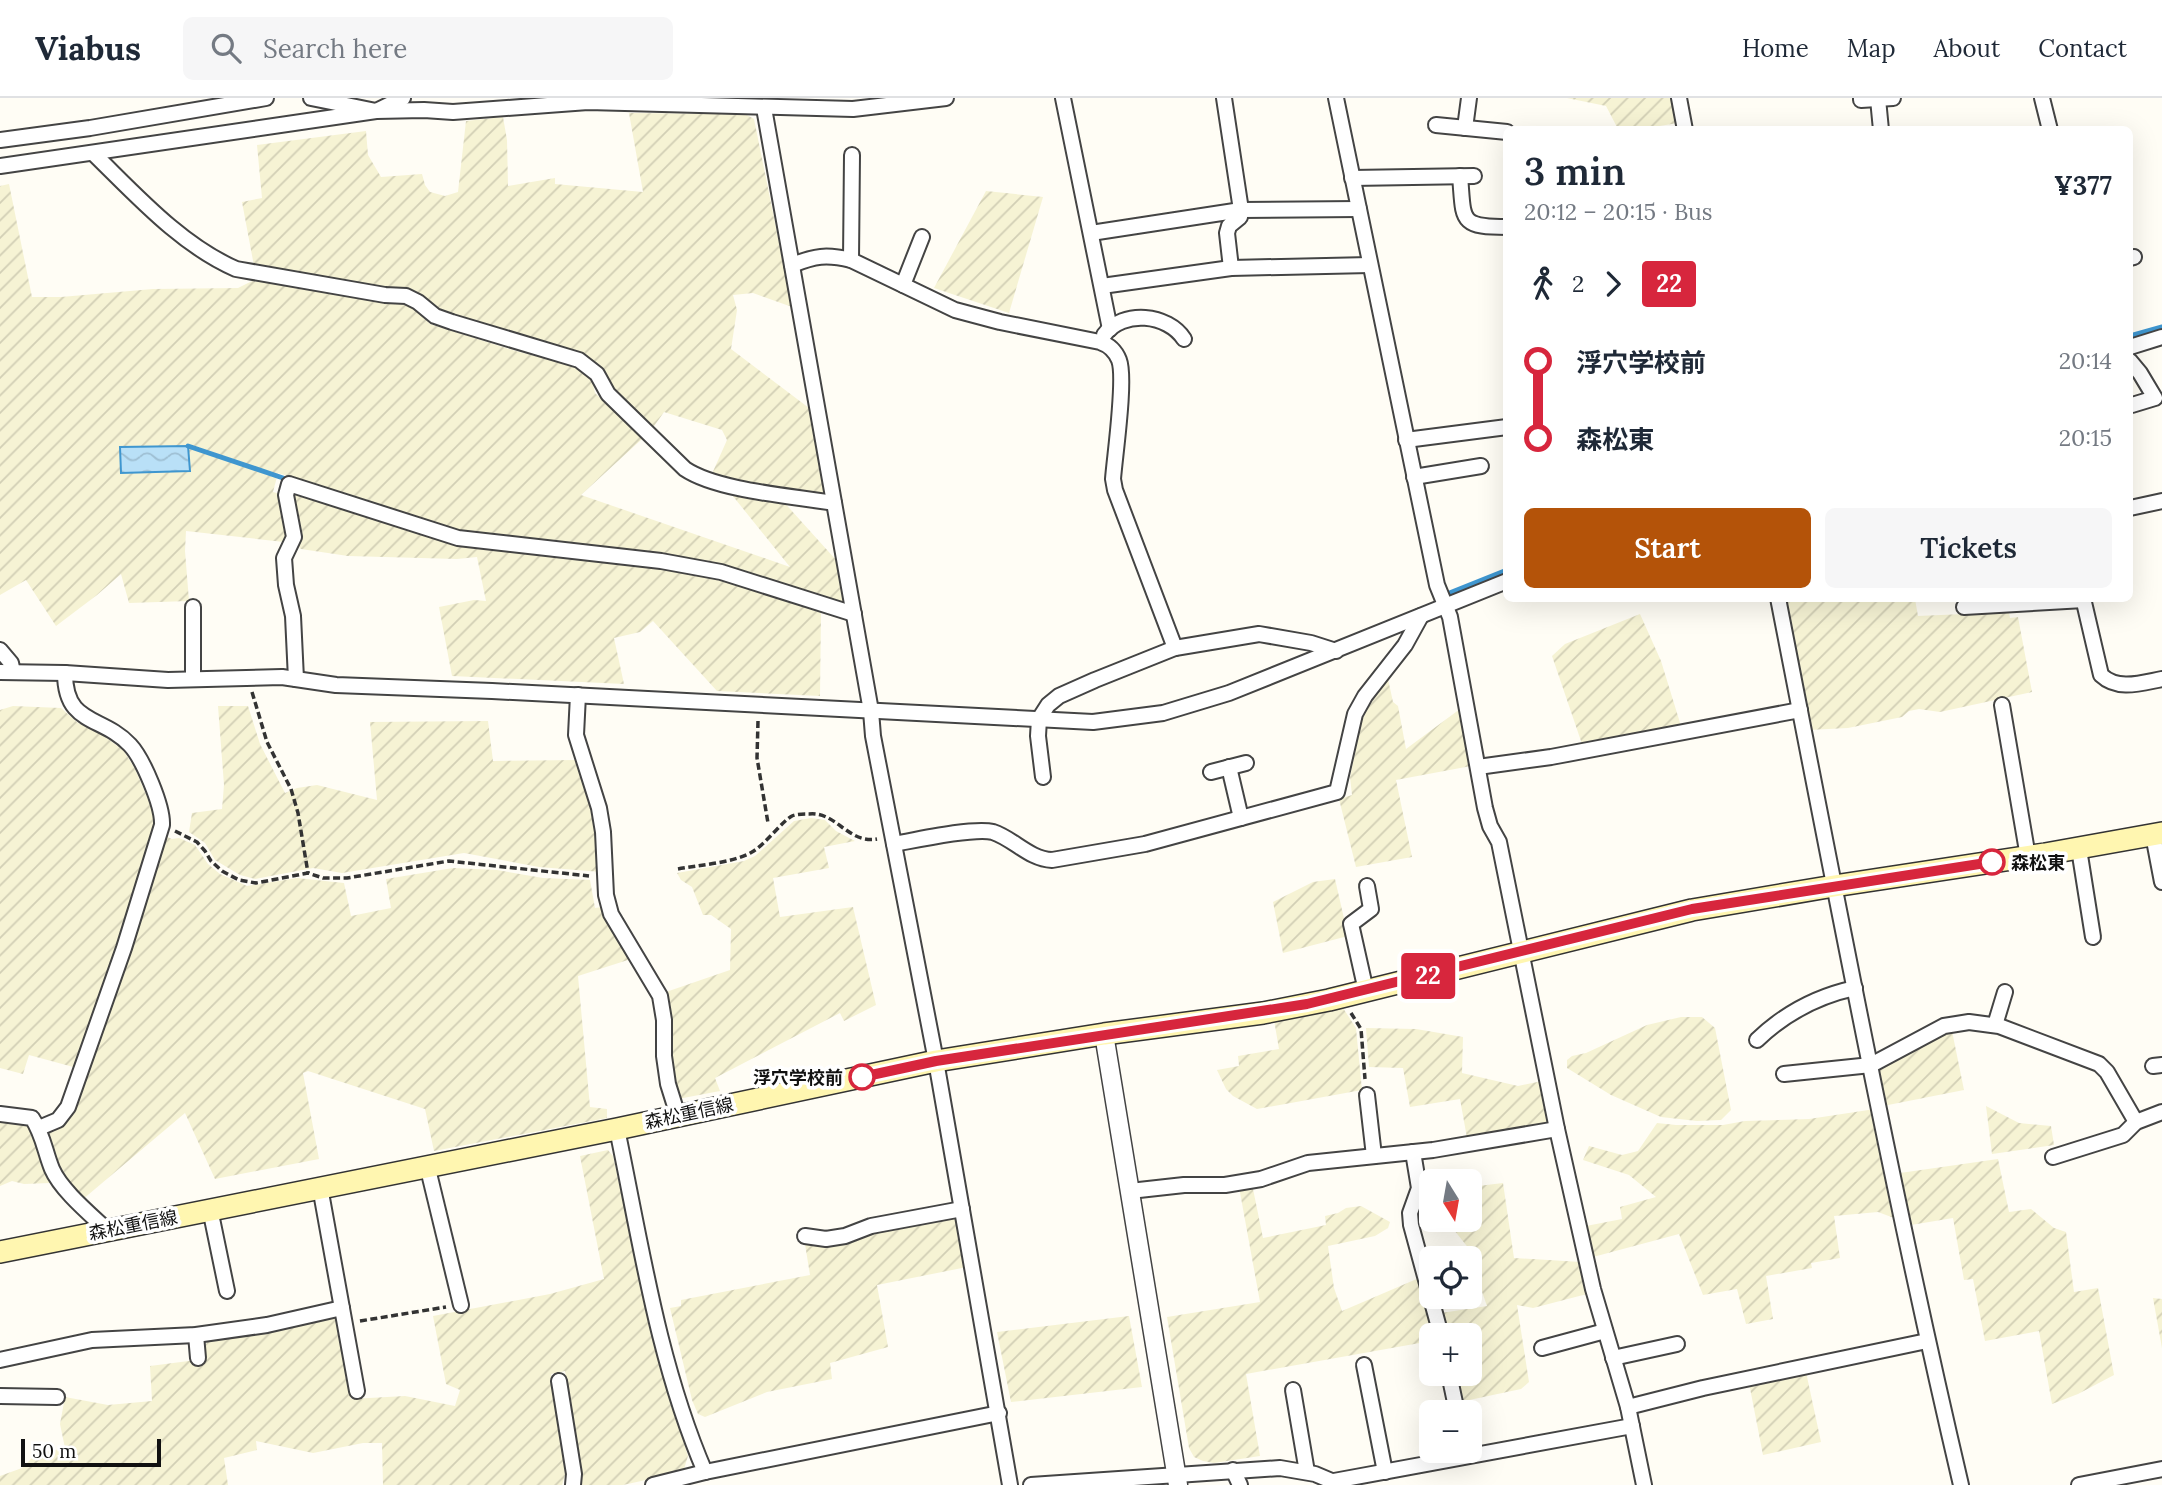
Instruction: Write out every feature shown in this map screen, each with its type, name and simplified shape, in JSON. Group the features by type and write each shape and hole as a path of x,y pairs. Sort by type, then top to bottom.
{"main road":[{"name":"森松重信線","path":"0,1252 617,1129 936,1061 1104,1034 1263,1013 1366,991 1692,909 2079,849 2157,834"}],"street":[{"path":"0,140 90,128 266,98"},
{"path":"311,98 376,111 403,98"},
{"path":"0,166 376,111 453,112 589,102 853,109 946,98"},
{"path":"1063,98 1110,329"},
{"path":"1224,98 1241,210 1240,216 1229,226 1227,233 1231,268"},
{"path":"1336,98 1437,585 1450,617 1490,826 1499,842 1593,1289 1628,1408 1644,1485"},
{"path":"1465,128 1469,98"},
{"path":"1679,98 1684,126"},
{"path":"1861,98 1893,98"},
{"path":"2042,98 2049,126"},
{"path":"1878,99 1881,126"},
{"path":"764,108 871,711 873,736 936,1061 1010,1485"},
{"path":"1436,125 1503,132"},
{"path":"94,154 152,211 220,262 236,269 385,295 406,296 435,316 579,360 597,374 608,394 684,470 694,476 716,483 834,503"},
{"path":"851,260 852,155"},
{"path":"1352,178 1467,176 1464,216 1470,224 1503,227"},
{"path":"1091,233 1241,210 1359,209"},
{"path":"903,285 922,237"},
{"path":"792,265 813,256 851,260 956,310 1107,344 1115,352 1122,371 1113,479 1115,490 1175,648"},
{"path":"1101,286 1231,268 1370,265"},
{"path":"1100,342 1110,329 1140,317 1154,318 1178,330 1184,340"},
{"path":"2133,346 2162,337"},
{"path":"2133,365 2155,398 2133,405"},
{"path":"1406,440 1503,428"},
{"path":"1414,477 1481,466"},
{"path":"296,679 293,616 286,585 284,558 294,537 286,495 289,484 458,538 661,561 721,572 854,614"},
{"path":"2133,507 2162,501"},
{"path":"0,650 11,663 7,672 168,680 296,679 336,685 1093,722 1163,713 1229,693 1503,584"},
{"path":"1779,602 1927,1341 1961,1485"},
{"path":"1964,607 2039,602"},
{"path":"2085,602 2101,675 2108,682 2120,686 2162,679"},
{"path":"193,607 193,679"},
{"path":"893,840 993,832 1042,859 1052,860 1144,844 1337,792 1355,714 1365,696 1405,645 1421,616"},
{"path":"1043,777 1038,736 1039,719 1048,705 1059,696 1175,648 1259,634 1311,643 1336,651"},
{"path":"39,1128 58,1120 68,1107 124,948 163,825 163,813 156,794 131,746 73,708 65,688 65,673"},
{"path":"578,695 576,735 599,808 606,895 611,914 660,996 668,1084 678,1116"},
{"path":"2002,705 2028,857"},
{"path":"1478,767 1551,757 1800,710"},
{"path":"1211,772 1246,763"},
{"path":"1229,768 1241,818"},
{"path":"2157,834 2162,882"},
{"path":"2079,849 2093,937"},
{"path":"1366,991 1352,924 1371,909 1367,887"},
{"path":"1757,1040 1775,1023 1807,1005 1835,992 1855,988"},
{"path":"1995,1025 2005,992"},
{"path":"1784,1074 1871,1065 1944,1026 1969,1022 1995,1025 2099,1064 2107,1072 2136,1122"},
{"path":"1104,1034 1177,1479"},
{"path":"1367,1095 1374,1156"},
{"path":"2053,1157 2123,1135 2136,1122 2162,1112"},
{"path":"0,1115 32,1118 39,1128 53,1171 83,1208 107,1230"},
{"path":"617,1129 669,1369 688,1434 705,1472"},
{"path":"1130,1191 1184,1185 1225,1185 1261,1179 1308,1163 1413,1152 1558,1129"},
{"path":"1413,1152 1419,1188 1410,1213 1411,1224 1438,1323"},
{"path":"427,1165 461,1305"},
{"path":"320,1187 357,1391"},
{"path":"210,1209 227,1291"},
{"path":"805,1236 826,1239 845,1236 870,1226 962,1209"},
{"path":"0,1360 92,1340 196,1335 267,1325 342,1308"},
{"path":"1542,1348 1605,1331"},
{"path":"196,1335 198,1358"},
{"path":"1628,1408 1703,1388 1927,1341"},
{"path":"1613,1358 1677,1344"},
{"path":"1364,1364 1385,1472"},
{"path":"559,1381 574,1474 573,1485"},
{"path":"1293,1390 1307,1472"},
{"path":"0,1396 57,1397"},
{"path":"653,1485 705,1472 999,1413"},
{"path":"1482,1451 1632,1426"},
{"path":"1031,1485 1177,1479 1233,1470 1280,1468 1307,1472 1336,1484 1426,1463"},
{"path":"2079,1485 2162,1469"},
{"path":"1233,1470 1240,1485"}],"path":[{"path":"248,678 267,742 291,789 298,813 308,873"},
{"path":"757,705 757,758 768,822"},
{"path":"678,869 744,856 754,851 792,816 811,813 827,816 859,839 893,840"},
{"path":"163,825 197,842 222,871 239,880 256,883 308,873 323,878 347,878 449,861 605,877"},
{"path":"1341,997 1361,1029 1367,1095"},
{"path":"345,1324 461,1305"}],"shaded area":[{"path":"1567,98 1673,98 1678,123 1616,126 1606,106"},
{"path":"629,113 730,114 747,115 754,119 792,307 753,293 733,295 737,310 731,349 809,408 825,496 711,476 727,440 722,430 664,412 652,429 611,388 590,358 452,317 430,304 387,289 254,266 242,202 262,198 257,145 366,131 368,155 381,177 422,174 430,192 445,196 458,192 466,121 503,117 507,140 508,186 555,178 555,184 643,192"},
{"path":"9,184 32,297 153,289 238,288 252,281 299,286 406,305 430,324 519,352 579,367 592,380 595,393 642,439 581,495 790,567 728,490 782,500 837,561 845,604 724,567 478,537 278,473 273,492 280,494 286,535 284,542 186,531 189,601 129,603 121,574 56,626 26,580 0,595 0,186"},
{"path":"986,191 1043,197 1009,313 934,288"},
{"path":"298,492 465,547 685,572 741,585 821,613 820,696 717,691 653,621 640,632 614,638 624,684 452,676 439,607 474,600 486,601 477,557 457,559 348,556 301,549 298,546 300,539 290,497"},
{"path":"1783,602 1916,602 1918,616 2009,612 2010,618 2018,617 2032,692 1940,712 1919,709 1909,711 1902,717 1848,728 1809,730"},
{"path":"1640,614 1661,661 1681,726 1582,744 1552,656 1565,644"},
{"path":"1388,679 1393,702 1398,706 1406,749 1460,709 1471,766 1396,780 1412,857 1356,867 1339,799 1352,795 1350,777 1362,720"},
{"path":"13,706 61,708 78,723 100,733 124,751 155,815 152,840 145,863 77,1068 29,1055 23,1074 0,1068 0,710"},
{"path":"218,706 248,706 260,744 285,793 317,785 377,800 370,722 488,721 493,761 578,760 593,808 601,872 539,867 464,853 342,873 313,868 255,879 240,875 215,860 205,843 189,832 192,813 222,809 224,785"},
{"path":"811,818 825,820 836,831 855,841 824,847 829,868 773,878 780,917 853,907 876,1005 844,1021 840,1013 715,1078 720,1091 678,1099 669,1056 671,1016 666,992 730,970 731,929 711,915 703,915 692,887 681,880 677,873 744,861 755,856 794,821"},
{"path":"165,836 179,838 195,845 208,864 220,874 247,886 297,878 344,883 351,916 391,908 386,879 453,868 497,870 543,878 590,880 595,908 602,907 631,959 578,976 590,1107 607,1109 607,1118 434,1151 425,1109 308,1071 303,1073 319,1159 215,1179 185,1113 82,1200 57,1169 45,1131 67,1122 73,1114"},
{"path":"1335,879 1348,936 1283,953 1273,902 1313,882"},
{"path":"1343,1008 1356,1028 1362,1090 1257,1109 1226,1089 1217,1070 1239,1066 1238,1056 1279,1049 1274,1020"},
{"path":"1681,1017 1702,1017 1715,1028 1731,1110 1721,1120 1697,1121 1661,1117 1611,1095 1567,1068 1567,1060 1572,1056 1586,1053 1647,1025"},
{"path":"1366,1028 1416,1029 1463,1037 1462,1073 1518,1086 1542,1081 1550,1125 1467,1138 1460,1099 1410,1107 1403,1068 1369,1067"},
{"path":"1952,1031 1964,1090 1883,1106 1876,1070 1912,1052 1937,1035"},
{"path":"1986,1106 2019,1123 2051,1126 2054,1145 1992,1154"},
{"path":"1875,1109 1894,1218 1878,1212 1834,1216 1840,1258 1811,1263 1812,1268 1766,1276 1773,1319 1746,1324 1737,1289 1703,1295 1679,1234 1593,1257 1586,1226 1622,1219 1620,1207 1656,1197 1629,1175 1583,1160 1589,1146 1622,1155 1638,1151 1657,1123 1723,1125 1745,1121 1809,1119"},
{"path":"0,1119 30,1122 54,1180 50,1183 24,1184 12,1181 0,1186"},
{"path":"608,1150 613,1156 657,1355 688,1456 684,1469 678,1473 623,1485 582,1485 565,1371 551,1374 563,1445 565,1475 562,1485 383,1485 382,1443 363,1443 313,1453 256,1441 257,1450 224,1458 228,1485 0,1485 0,1476 22,1468 36,1454 65,1448 60,1424 65,1397 108,1405 152,1401 150,1366 204,1359 203,1351 207,1342 336,1316 351,1399 405,1396 455,1406 460,1390 446,1384 433,1316 550,1294 604,1279 580,1156"},
{"path":"1998,1159 2009,1212 2031,1209 2054,1228 2066,1232 2074,1292 2098,1288 2114,1375 2052,1404 2039,1331 1985,1341 1973,1279 1964,1280 1953,1218 1911,1225 1900,1173"},
{"path":"1503,1183 1514,1258 1581,1262 1587,1294 1533,1308 1517,1305 1529,1382 1521,1389 1460,1400 1457,1386 1482,1386 1482,1323 1443,1323 1441,1313 1482,1309 1487,1306 1482,1292 1482,1246 1467,1246 1456,1232 1482,1232 1482,1186"},
{"path":"1252,1184 1263,1238 1326,1225 1325,1216 1361,1206 1390,1222 1388,1228 1375,1236 1328,1246 1334,1288 1342,1311 1419,1278 1419,1309 1428,1309 1432,1323 1419,1323 1419,1343 1246,1374 1260,1456 1214,1463 1194,1457 1189,1448 1167,1317 1260,1302 1239,1187"},
{"path":"945,1219 959,1219 967,1267 877,1285 888,1347 830,1363 832,1379 767,1392 705,1417 698,1414 692,1400 670,1308 681,1306 681,1300 810,1275 805,1244 843,1244 873,1233"},
{"path":"2153,1298 2162,1299 2162,1348"},
{"path":"1129,1316 1142,1387 1011,1402 997,1332"},
{"path":"1806,1372 1821,1442 1763,1455 1749,1383"}],"water":[{"path":"188,446 190,471 121,473 120,447"}],"waterway":[{"path":"2133,335 2162,327"},
{"path":"188,446 283,478"},
{"path":"1447,594 1503,572"}],"bus line":[{"name":"22","path":"862,1077 936,1061 1104,1034 1263,1013 1413,980 1692,909 1992,862"}],"place":[{"name":"森松東","path":"1992,862"},
{"name":"浮穴学校前","path":"862,1077"}]}
